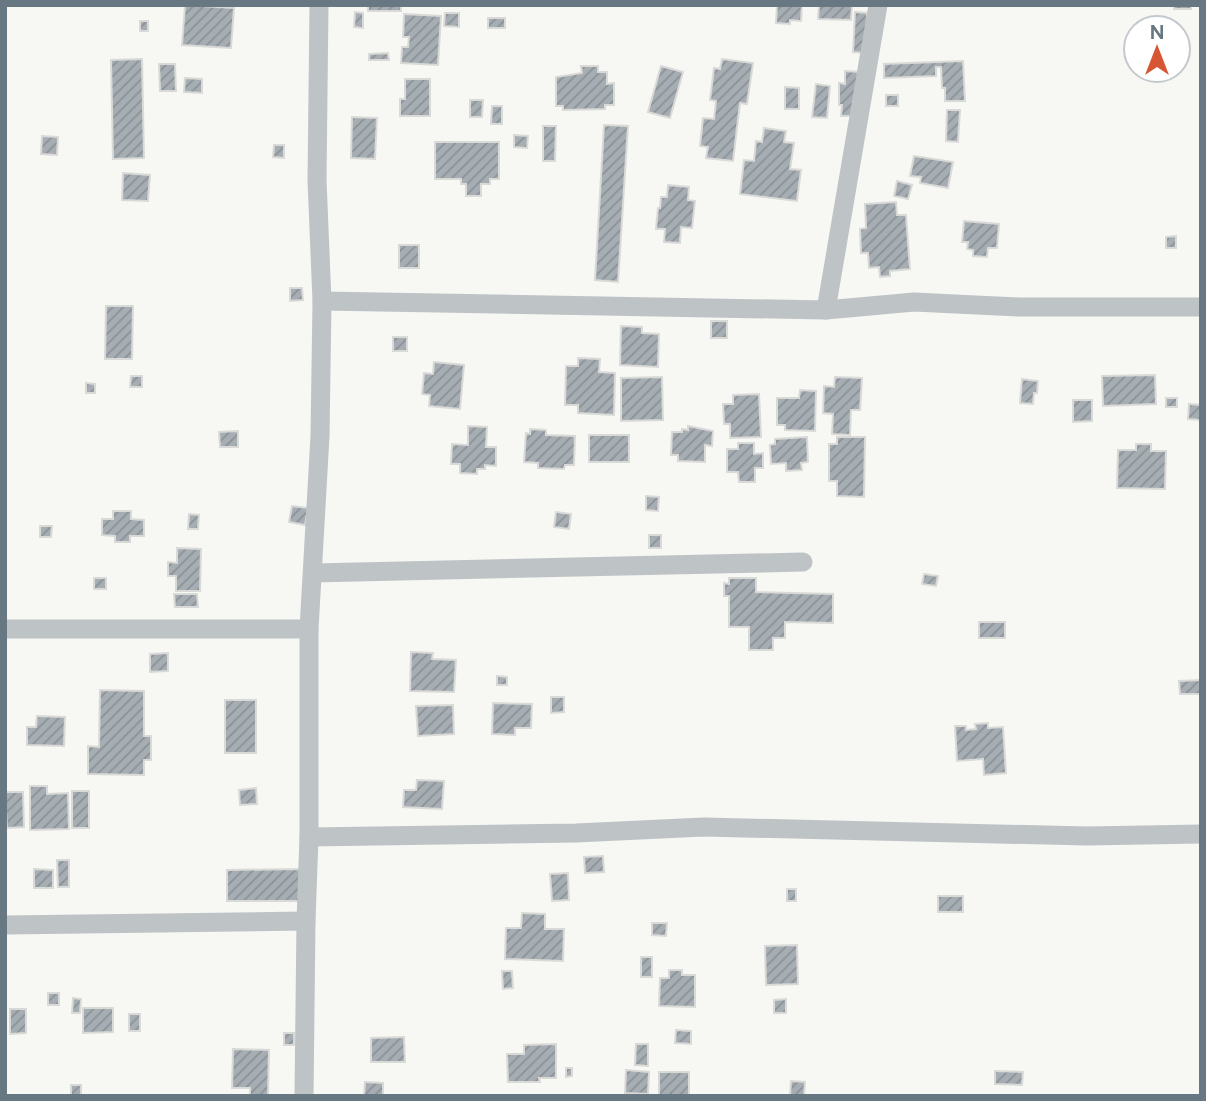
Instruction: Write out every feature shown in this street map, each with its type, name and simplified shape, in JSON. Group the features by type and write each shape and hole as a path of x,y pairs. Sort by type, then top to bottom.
{"street":[{"path":"304,1096 309,837 309,629 320,436 321,301 317,180 319,5"},
{"path":"826,310 878,5"},
{"path":"321,301 826,310 914,302 1020,307 1201,307"},
{"path":"313,573 803,562"},
{"path":"5,629 309,629"},
{"path":"309,837 576,833 704,827 1087,836 1201,834"},
{"path":"5,925 306,921"}],"building":[{"path":"185,5 234,8 231,48 182,45"},
{"path":"368,5 401,5 401,11 368,11"},
{"path":"777,5 802,5 801,21 790,20 790,24 776,23"},
{"path":"819,5 852,5 851,20 818,19"},
{"path":"1174,5 1191,5 1191,9 1174,9"},
{"path":"355,12 363,13 363,28 354,27"},
{"path":"855,12 867,13 866,53 853,52"},
{"path":"445,13 459,13 459,27 444,26"},
{"path":"404,14 441,16 438,65 401,63 402,47 408,47 409,37 403,37"},
{"path":"488,18 505,18 505,28 488,28"},
{"path":"140,21 148,21 148,31 140,31"},
{"path":"388,53 389,60 369,60 369,54"},
{"path":"142,59 144,158 113,159 111,60"},
{"path":"722,59 753,63 747,104 740,103 733,161 706,158 708,147 700,146 703,118 714,119 716,101 710,100 714,68 720,69"},
{"path":"963,61 965,101 945,101 941,67 936,67 936,76 884,78 884,64"},
{"path":"159,64 175,64 176,91 160,91"},
{"path":"581,66 598,66 598,72 607,72 607,84 614,83 614,105 605,105 605,109 563,110 563,106 556,106 556,77 582,73"},
{"path":"661,66 683,72 670,118 648,112"},
{"path":"845,71 860,72 859,116 841,116 839,83 845,84"},
{"path":"185,78 202,79 202,93 184,92"},
{"path":"405,79 430,79 430,116 400,116 400,99 405,99"},
{"path":"816,84 830,86 827,118 812,117"},
{"path":"785,87 799,88 799,109 785,109"},
{"path":"886,95 898,95 898,106 886,106"},
{"path":"470,100 483,100 482,117 470,117"},
{"path":"492,106 502,106 502,124 491,124"},
{"path":"947,110 960,110 958,142 946,141"},
{"path":"352,117 377,118 375,159 351,158"},
{"path":"604,125 628,126 618,282 595,280"},
{"path":"543,126 556,126 555,161 543,161"},
{"path":"764,128 786,131 784,142 794,143 790,169 801,170 797,201 740,194 744,160 754,161 756,141 762,142"},
{"path":"514,135 528,136 527,148 514,147"},
{"path":"42,136 58,137 57,155 41,154"},
{"path":"435,142 499,142 499,179 490,179 490,184 481,184 481,196 466,196 466,184 461,184 461,179 435,179"},
{"path":"274,145 284,145 284,158 273,157"},
{"path":"914,156 953,162 948,188 920,183 921,177 910,176"},
{"path":"123,173 150,175 148,201 122,200"},
{"path":"897,181 912,185 908,199 894,196"},
{"path":"668,185 689,187 688,200 695,201 692,228 681,227 680,243 664,242 665,229 656,229 661,197 667,197"},
{"path":"896,202 897,215 906,215 910,269 890,271 890,276 880,277 879,267 869,268 868,253 861,253 860,229 866,228 865,204"},
{"path":"964,221 999,224 997,248 988,248 987,257 973,256 973,250 967,249 968,242 962,242"},
{"path":"1176,236 1176,248 1166,248 1166,237"},
{"path":"399,245 419,245 419,268 399,268"},
{"path":"290,288 302,288 303,300 290,301"},
{"path":"106,306 133,306 132,359 105,359"},
{"path":"711,321 727,321 727,338 711,338"},
{"path":"621,326 642,327 642,333 659,334 658,367 620,365"},
{"path":"393,337 407,337 407,351 393,351"},
{"path":"578,358 600,359 599,372 615,373 614,415 578,413 578,405 565,405 566,366 578,366"},
{"path":"434,362 464,365 460,409 429,406 430,395 422,394 424,373 433,374"},
{"path":"1155,375 1156,404 1103,406 1102,376"},
{"path":"131,376 142,376 142,387 130,387"},
{"path":"662,377 663,420 621,421 621,378"},
{"path":"835,377 862,378 860,410 851,410 850,435 832,434 833,414 823,413 824,386 834,387"},
{"path":"1022,379 1038,381 1033,404 1020,403"},
{"path":"86,383 95,384 95,393 86,393"},
{"path":"800,390 816,391 815,431 785,430 785,425 777,425 777,398 799,398"},
{"path":"759,394 761,437 730,438 730,424 724,424 723,404 733,404 733,395"},
{"path":"1166,398 1177,398 1177,407 1166,407"},
{"path":"1073,400 1092,400 1092,421 1073,422"},
{"path":"1189,404 1201,405 1201,420 1188,419"},
{"path":"468,426 487,427 486,447 496,447 496,466 485,465 485,469 477,469 477,474 460,473 460,464 451,464 452,444 468,445"},
{"path":"688,426 713,431 712,446 705,445 705,462 678,461 678,455 671,455 672,432 688,430"},
{"path":"530,429 546,430 546,435 575,436 574,465 565,465 564,469 538,468 538,463 524,462 526,433 530,434"},
{"path":"238,431 238,447 220,447 219,432"},
{"path":"589,435 629,435 629,462 589,462"},
{"path":"807,437 808,462 801,463 802,470 786,471 786,463 771,464 770,445 775,444 775,439"},
{"path":"837,437 865,437 864,497 837,496 837,481 829,481 829,444 837,444"},
{"path":"738,443 754,443 754,454 763,453 763,468 755,468 755,482 739,482 738,472 727,472 727,449 738,449"},
{"path":"1136,444 1151,444 1151,451 1166,451 1165,489 1117,488 1118,450 1136,450"},
{"path":"646,496 659,497 658,511 646,510"},
{"path":"292,506 308,508 305,525 289,522"},
{"path":"113,511 131,511 131,519 144,520 144,536 130,536 130,542 115,542 115,536 102,535 102,519 113,519"},
{"path":"556,512 571,514 569,529 554,527"},
{"path":"189,514 199,515 198,529 188,529"},
{"path":"40,526 52,526 51,537 40,537"},
{"path":"649,535 661,535 661,548 649,548"},
{"path":"177,548 201,549 200,591 176,591 176,576 168,576 168,562 177,563"},
{"path":"924,574 938,576 936,586 922,584"},
{"path":"94,578 106,578 106,589 94,589"},
{"path":"729,578 756,578 756,592 833,594 833,623 785,622 785,638 773,638 773,650 749,650 749,627 729,627 729,596 724,596 724,583 729,584"},
{"path":"174,594 197,594 198,607 175,607"},
{"path":"979,622 1005,622 1005,638 979,638"},
{"path":"411,652 433,653 432,659 456,660 454,692 410,691"},
{"path":"168,653 168,671 150,672 150,654"},
{"path":"497,676 507,677 507,685 497,685"},
{"path":"1201,680 1201,694 1180,694 1179,681"},
{"path":"100,690 144,691 144,736 151,736 151,760 144,760 144,775 88,774 88,746 99,747"},
{"path":"551,697 564,697 564,712 551,713"},
{"path":"225,700 256,700 256,753 225,753"},
{"path":"493,703 532,704 531,728 515,728 515,735 492,734"},
{"path":"453,705 454,734 418,736 416,706"},
{"path":"37,716 65,717 64,746 27,745 27,727 36,727"},
{"path":"988,723 988,728 1003,727 1006,773 984,775 983,759 957,761 955,726 966,726 966,730 976,729 975,724"},
{"path":"417,780 444,781 442,809 403,807 404,790 416,790"},
{"path":"30,786 47,786 47,794 68,793 69,829 30,830"},
{"path":"256,788 257,804 240,805 239,790"},
{"path":"72,791 89,791 89,828 72,828"},
{"path":"5,792 23,792 24,827 7,828"},
{"path":"603,856 604,872 585,873 584,857"},
{"path":"57,860 69,860 69,887 58,887"},
{"path":"34,869 53,870 53,888 34,888"},
{"path":"301,869 301,901 227,901 227,870"},
{"path":"568,873 569,900 552,901 550,874"},
{"path":"787,889 796,889 796,901 787,901"},
{"path":"938,896 963,896 963,912 938,912"},
{"path":"522,913 545,914 545,929 564,929 563,961 505,959 506,928 521,928"},
{"path":"652,923 667,923 666,936 652,935"},
{"path":"797,945 798,984 766,985 765,946"},
{"path":"641,957 652,957 652,977 641,977"},
{"path":"669,970 682,970 682,975 695,975 695,1007 659,1006 660,978 669,978"},
{"path":"502,971 512,971 513,988 503,989"},
{"path":"48,993 59,993 59,1005 48,1005"},
{"path":"73,998 81,999 80,1013 72,1013"},
{"path":"786,999 786,1013 774,1013 774,1000"},
{"path":"83,1008 113,1008 113,1032 83,1033"},
{"path":"10,1009 26,1009 26,1033 10,1034"},
{"path":"129,1014 140,1014 140,1031 129,1031"},
{"path":"676,1030 691,1031 691,1044 675,1043"},
{"path":"284,1033 294,1033 294,1045 284,1045"},
{"path":"404,1037 405,1062 371,1062 371,1038"},
{"path":"556,1044 556,1078 539,1078 540,1082 508,1082 507,1054 524,1054 524,1045"},
{"path":"636,1044 648,1044 648,1066 635,1065"},
{"path":"233,1049 269,1050 268,1096 250,1096 250,1088 232,1088"},
{"path":"566,1068 572,1068 572,1076 566,1077"},
{"path":"626,1070 649,1072 648,1094 625,1093"},
{"path":"995,1071 1023,1072 1022,1085 995,1084"},
{"path":"659,1072 689,1072 689,1096 659,1096"},
{"path":"791,1081 805,1082 804,1096 790,1096"},
{"path":"365,1082 383,1083 383,1096 364,1096"},
{"path":"71,1085 81,1085 81,1096 71,1096"}]}
